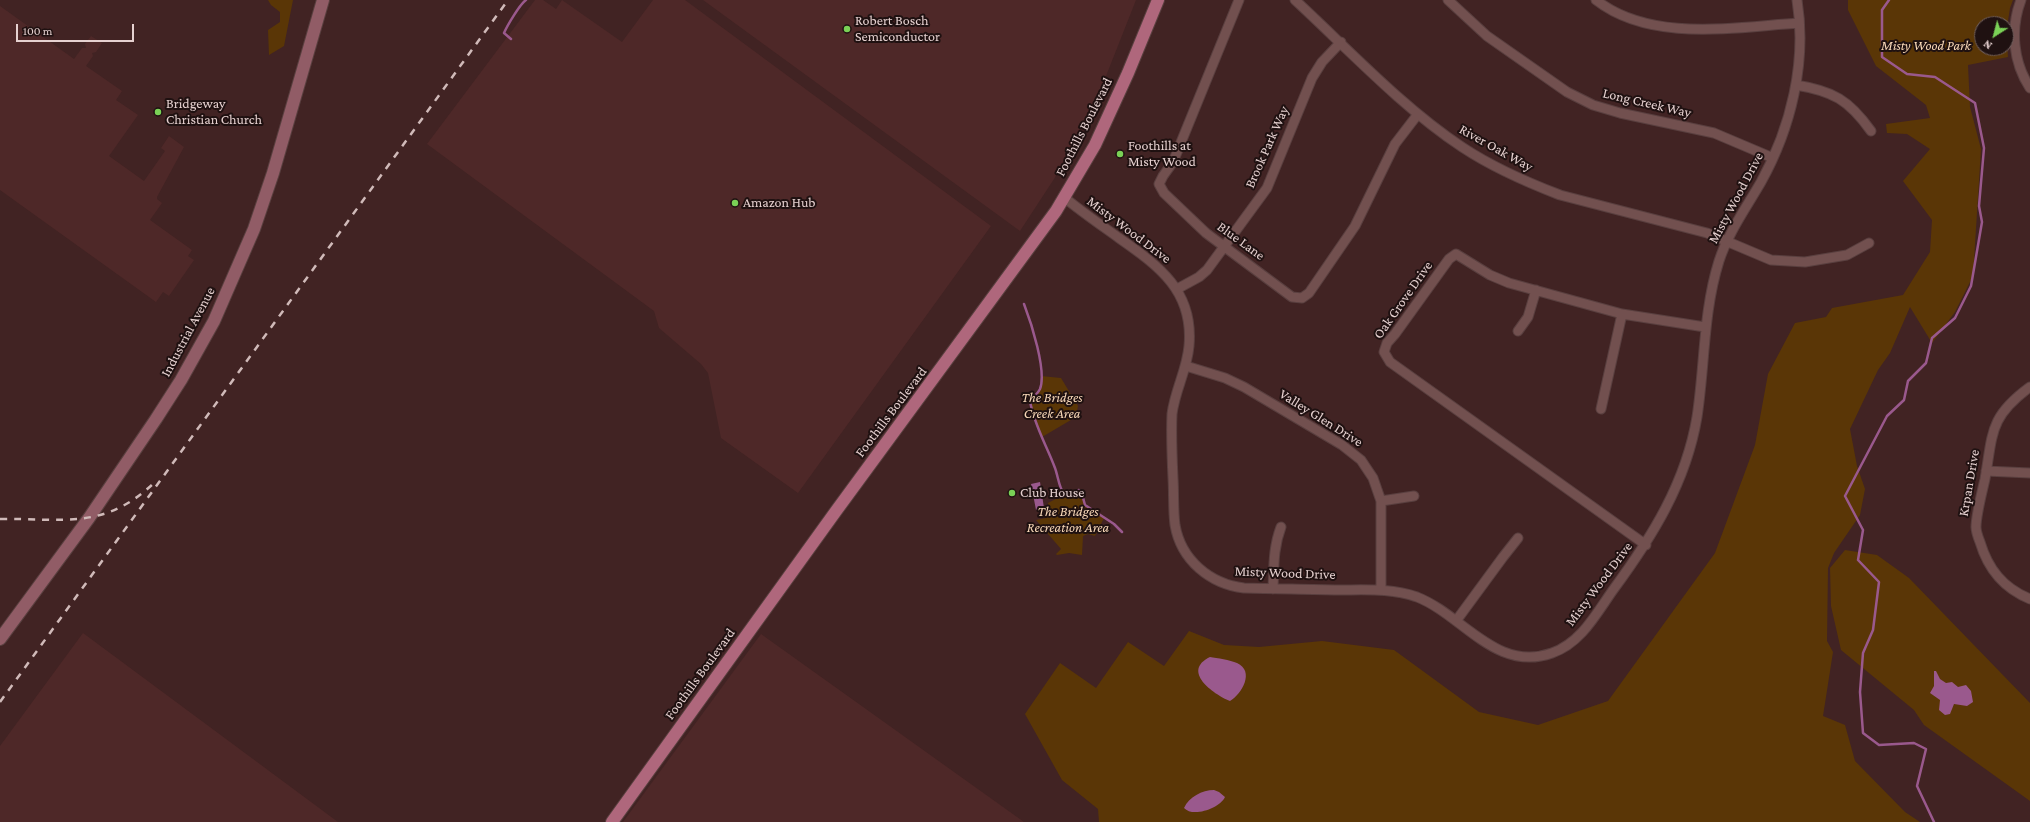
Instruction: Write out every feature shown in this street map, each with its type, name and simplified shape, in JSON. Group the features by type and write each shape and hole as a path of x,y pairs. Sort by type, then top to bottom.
{"main road":[{"name":"Foothills Boulevard","path":"612,822 1065,198 1104,127 1158,0"}],"street":[{"name":"Industrial Avenue","path":"0,639 89,518 180,380 214,320 254,229 273,173 323,0"},
{"name":"Blue Lane","path":"1239,0 1173,162 1159,184 1164,193 1206,233 1292,297 1302,298 1309,293 1355,226 1395,144 1418,114"},
{"name":"River Oak Way","path":"1295,0 1418,114 1462,147 1497,167 1536,186 1560,195 1702,231 1771,260 1793,262 1847,255 1869,244"},
{"name":"Long Creek Way","path":"1448,0 1487,36 1567,92 1593,105 1620,113 1714,134 1773,158"},
{"path":"1596,0 1618,14 1638,21 1664,27 1693,29 1799,22"},
{"name":"Misty Wood Drive","path":"1065,198 1159,267 1177,289 1189,324 1189,345 1186,366 1174,399 1172,414 1174,514 1180,541 1194,564 1217,581 1244,588 1395,591 1417,597 1437,608 1488,645 1511,655 1532,657 1552,653 1571,643 1579,636 1646,545 1672,497 1691,442 1699,397 1705,327 1713,283 1727,242 1773,158 1784,132 1796,85 1799,22 1797,0"},
{"path":"2022,0 2018,9 2015,36 2017,62 2030,88"},
{"name":"Brook Park Way","path":"1177,289 1199,277 1207,270 1267,188 1312,78 1322,62 1341,42"},
{"path":"1796,85 1817,88 1840,98 1859,114 1871,131"},
{"name":"Oak Grove Drive","path":"1646,545 1390,362 1384,352 1387,343 1448,260 1456,254 1490,275 1509,283 1622,314 1705,327"},
{"path":"1518,331 1528,317 1536,290"},
{"path":"1601,409 1622,314"},
{"name":"Valley Glen Drive","path":"1186,366 1234,382 1353,452 1368,468 1381,501 1381,590"},
{"name":"Krpan Drive","path":"2030,387 2013,400 2000,417 1990,438 1976,528 1984,556 1996,576 2017,593 2030,599"},
{"path":"1986,471 2030,473"},
{"path":"1381,501 1414,496"},
{"path":"1273,589 1274,554 1276,541 1281,527"},
{"path":"1456,621 1518,538"}],"shaded area":[{"path":"535,0 543,0 556,9 562,0 622,42 653,0 685,0 991,226 798,493 721,438 708,373 701,364 659,328 654,311 427,144"},
{"name":"Robert Bosch Semiconductor","path":"703,0 1136,0 1095,104 1054,179 1020,231"},
{"path":"0,6 74,59 82,48 86,48 85,44 91,36 102,43 96,52 92,53 93,56 86,66 122,91 116,100 138,115 109,156 144,181 165,151 161,148 169,136 184,147 157,197 157,199 162,203 150,220 192,250 188,256 194,260 169,296 163,292 156,302 0,190"},
{"path":"1040,482 1044,508 1036,510 1031,484"},
{"path":"83,633 338,822 0,822 0,746"},
{"path":"761,634 1024,822 623,822"},
{"path":"1210,657 1237,663 1245,671 1246,677 1242,688 1230,701 1209,688 1199,675 1198,669 1202,663"},
{"path":"1934,671 1936,671 1940,679 1946,683 1952,682 1958,687 1966,685 1971,691 1973,702 1967,706 1954,704 1950,714 1945,715 1939,710 1940,700 1930,693 1934,686"},
{"path":"1214,790 1225,797 1218,805 1200,812 1188,811 1184,808 1186,804 1196,795 1205,791"}],"green space":[{"path":"268,0 293,0 284,46 269,55 268,30 280,22 280,12 271,5"},
{"name":"Misty Wood Park","path":"1848,0 2013,0 2009,16 1974,16 1974,56 2008,57 1968,65 1970,107 1981,149 1973,276 1955,312 1932,343 1910,307 1890,353 1878,370 1850,429 1857,466 1865,489 1860,515 1834,553 1828,568 1827,641 1833,652 1823,716 1845,725 1855,761 1905,812 1920,822 1099,822 1098,809 1062,780 1025,714 1060,663 1096,688 1128,642 1164,666 1189,631 1224,645 1259,647 1322,641 1394,650 1479,712 1538,725 1608,701 1715,553 1755,445 1768,374 1795,323 1826,317 1832,308 1903,295 1930,252 1932,220 1903,181 1930,149 1907,134 1887,133 1886,124 1930,118 1926,105 1876,66 1848,10"},
{"name":"The Bridges Creek Area","path":"1041,376 1061,378 1078,406 1076,417 1042,437 1033,417 1030,401 1040,389"},
{"name":"The Bridges Recreation Area","path":"1073,490 1079,490 1082,494 1085,505 1104,518 1095,536 1088,534 1083,536 1082,555 1069,553 1057,555 1056,554 1061,549 1036,520 1046,518 1045,513 1048,510 1048,503"},
{"path":"1845,550 1877,555 1909,578 2030,703 2030,801 1924,725 1914,710 1841,650 1831,606 1830,568"}],"waterway":[{"path":"511,39 504,33 517,10 526,0"},
{"path":"1889,0 1882,10 1882,57 1907,74 1935,77 1975,103 1984,148 1979,206 1982,222 1971,286 1955,318 1932,338 1926,363 1908,381 1904,400 1887,416 1845,496 1863,530 1858,560 1879,582 1873,630 1863,653 1860,692 1863,733 1879,745 1914,743 1926,749 1917,786 1934,822"},
{"path":"1024,304 1037,346 1042,381 1040,389 1030,401 1034,418 1055,468 1061,489 1064,494 1079,490 1082,494 1085,505 1114,524 1122,532"}],"railway":[{"path":"0,702 508,0"},
{"path":"0,519 63,520 100,515 118,508 136,498 155,482"}],"place":[{"name":"Robert Bosch Semiconductor","path":"847,29"},
{"name":"Bridgeway Christian Church","path":"158,112"},
{"name":"Foothills at Misty Wood","path":"1120,154"},
{"name":"Amazon Hub","path":"735,203"},
{"name":"Club House","path":"1012,493"}]}
